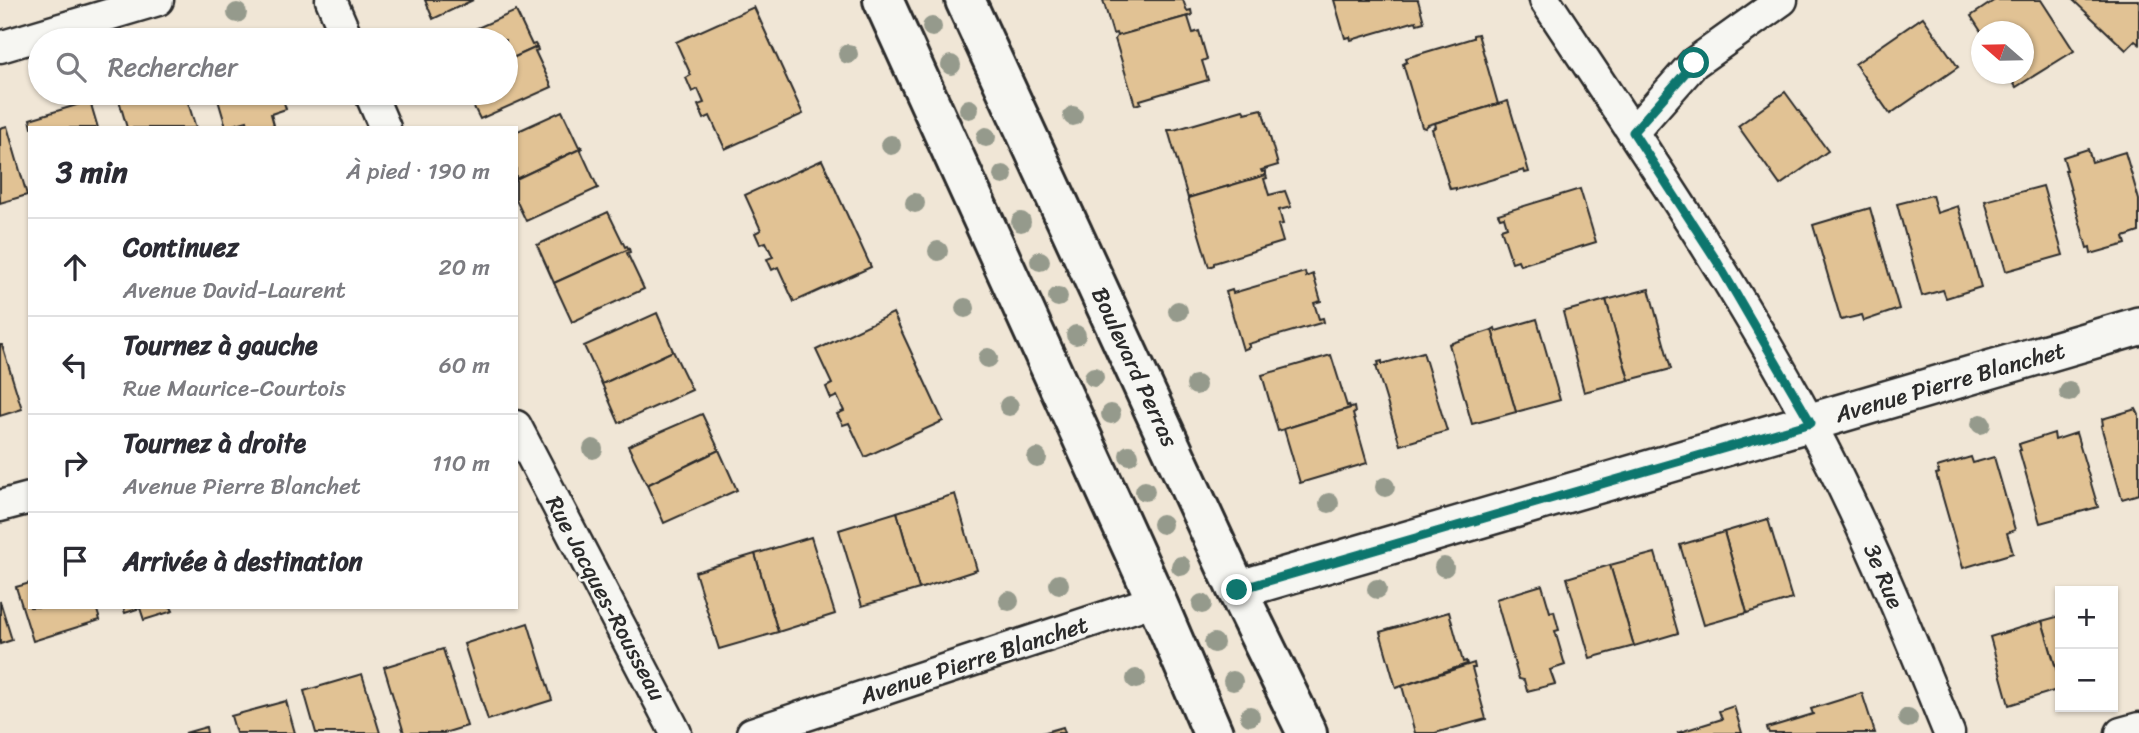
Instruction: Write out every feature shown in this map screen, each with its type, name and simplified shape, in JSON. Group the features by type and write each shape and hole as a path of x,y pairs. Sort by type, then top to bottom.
{"main road":[{"path":"883,0 1156,600 1213,733"},
{"name":"Boulevard Perras","path":"965,0 1237,590 1307,733"}],"street":[{"path":"64,28 158,0"},
{"path":"331,0 343,28"},
{"name":"3e Rue","path":"1545,0 1718,263 1811,423 1876,553 1950,733"},
{"path":"1633,132 1694,63 1782,0"},
{"path":"0,47 28,39"},
{"path":"375,105 384,126"},
{"name":"Avenue Pierre Blanchet","path":"1237,590 2139,326"},
{"name":"Rue Jacques-Rousseau","path":"518,430 676,733"},
{"path":"0,506 28,499"},
{"name":"Avenue Pierre Blanchet","path":"752,733 1156,600"},
{"path":"2121,733 2139,727"}],"building":[{"path":"425,0 473,0 433,19"},
{"path":"1103,0 1183,0 1187,11 1191,10 1192,15 1117,36 1116,33 1113,34"},
{"path":"1334,0 1418,0 1424,22 1417,24 1416,21 1351,40 1350,37 1345,38"},
{"path":"1995,0 2041,0 2074,51 2034,76 2034,21 1974,21 1971,16"},
{"path":"2073,0 2139,0 2139,44 2135,41 2126,50"},
{"path":"754,7 803,114 725,149 710,116 704,119 698,105 704,103 698,89 692,92 686,78 691,75 676,42"},
{"path":"516,11 532,45 537,47 518,56 518,28 477,28"},
{"path":"1192,15 1188,17 1193,33 1199,31 1207,59 1202,61 1208,80 1140,100 1141,103 1135,105 1115,39 1117,36"},
{"path":"1923,17 1958,67 1890,114 1855,64"},
{"path":"1478,34 1498,104 1422,127 1403,64 1407,62 1406,58 1473,38 1473,35"},
{"path":"537,47 538,50 535,51 552,87 518,102 518,56"},
{"path":"1785,92 1828,151 1780,185 1738,126"},
{"path":"1508,101 1529,172 1525,173 1524,170 1456,190 1450,189 1432,129 1436,127 1435,123"},
{"path":"77,105 91,105 97,126 32,126 30,119"},
{"path":"120,105 189,105 195,126 126,126"},
{"path":"220,105 285,105 286,109 271,114 274,125 271,126 248,126 247,121 226,126"},
{"path":"473,105 512,105 480,119"},
{"path":"1262,109 1278,165 1261,170 1266,171 1266,175 1188,198 1168,130 1243,110 1245,113"},
{"path":"562,111 579,147 582,148 518,178 518,131"},
{"path":"7,126 27,195 0,203 0,128"},
{"path":"582,148 598,188 526,221 518,204 518,178"},
{"path":"2088,149 2092,162 2125,152 2139,200 2139,232 2124,237 2126,244 2091,254 2090,247 2087,248 2063,157"},
{"path":"822,160 871,267 794,302 778,267 772,270 767,259 773,257 766,242 760,244 755,233 761,230 745,195"},
{"path":"1266,175 1267,178 1264,179 1269,195 1285,191 1291,207 1279,210 1283,224 1278,225 1283,242 1214,263 1209,267 1188,198"},
{"path":"2043,186 2063,255 2006,271 1985,201"},
{"path":"1580,189 1596,242 1520,265 1518,260 1512,262 1501,229 1507,227 1504,217 1500,218 1498,214"},
{"path":"1932,195 1937,213 1958,206 1981,287 1946,298 1943,290 1922,296 1897,204"},
{"path":"1870,208 1899,309 1864,321 1862,315 1841,320 1813,225"},
{"path":"608,212 625,247 629,249 554,283 537,245"},
{"path":"629,249 630,252 627,253 644,289 572,322 554,283"},
{"path":"1305,272 1306,277 1313,274 1321,301 1314,303 1319,319 1323,318 1324,322 1248,344 1250,347 1243,350 1226,292 1232,290 1233,293"},
{"path":"1649,289 1671,369 1629,380 1606,300"},
{"path":"1606,300 1629,380 1584,392 1563,312"},
{"path":"657,313 673,351 602,384 584,346"},
{"path":"893,313 943,421 865,457 849,423 843,425 837,414 844,411 837,396 831,399 826,387 832,384 816,350"},
{"path":"1537,319 1560,400 1516,412 1492,330"},
{"path":"1492,330 1516,412 1472,424 1449,344"},
{"path":"0,345 22,409 0,416"},
{"path":"673,351 692,390 619,423 602,384"},
{"path":"1423,352 1447,431 1400,445 1376,366 1379,365 1378,362 1382,361 1382,364"},
{"path":"1331,355 1347,406 1350,408 1278,431 1262,375"},
{"path":"1354,407 1353,414 1367,463 1300,483 1284,429"},
{"path":"2136,409 2139,415 2139,494 2122,499 2101,426 2102,419"},
{"path":"702,414 719,450 647,485 628,446"},
{"path":"2054,433 2055,440 2076,433 2098,507 2040,523 2019,444"},
{"path":"719,450 737,490 664,523 647,485"},
{"path":"1971,457 1973,463 1994,457 2015,530 2007,533 2013,553 1963,568 1936,474 1939,473 1937,467"},
{"path":"955,494 977,570 919,589 897,512"},
{"path":"897,512 919,589 862,606 839,530"},
{"path":"1768,519 1792,599 1747,613 1724,532"},
{"path":"1724,532 1747,613 1704,625 1680,545"},
{"path":"811,537 835,614 778,632 755,554"},
{"path":"1655,553 1678,633 1634,646 1610,565"},
{"path":"755,554 778,632 719,649 695,572"},
{"path":"1610,565 1634,646 1590,658 1567,578"},
{"path":"28,584 28,609 97,609 100,620 33,641 16,587"},
{"path":"1542,585 1550,612 1554,611 1559,630 1555,631 1565,665 1550,670 1555,684 1527,691 1524,680 1519,679 1496,599"},
{"path":"0,601 12,640 0,644"},
{"path":"140,609 173,611 144,620"},
{"path":"1449,612 1463,662 1466,661 1467,664 1396,688 1380,632"},
{"path":"2055,617 2055,665 2042,621"},
{"path":"2042,621 2055,665 2055,691 2009,705 1990,637"},
{"path":"528,623 552,700 488,720 464,644"},
{"path":"443,649 467,726 444,733 404,733 384,667"},
{"path":"1474,663 1475,668 1472,668 1486,719 1435,733 1415,733 1402,686"},
{"path":"362,674 380,733 316,733 304,691"},
{"path":"1862,693 1875,733 1769,733 1767,728 1813,714 1811,709"},
{"path":"286,701 295,733 236,733 231,716"},
{"path":"1734,706 1742,733 1677,733 1722,719 1719,711"},
{"path":"206,727 207,733 185,733"},
{"path":"1063,727 1065,733 1042,733"}],"route":[{"path":"1237,590 1811,423 1718,263 1633,132 1694,63"}]}
